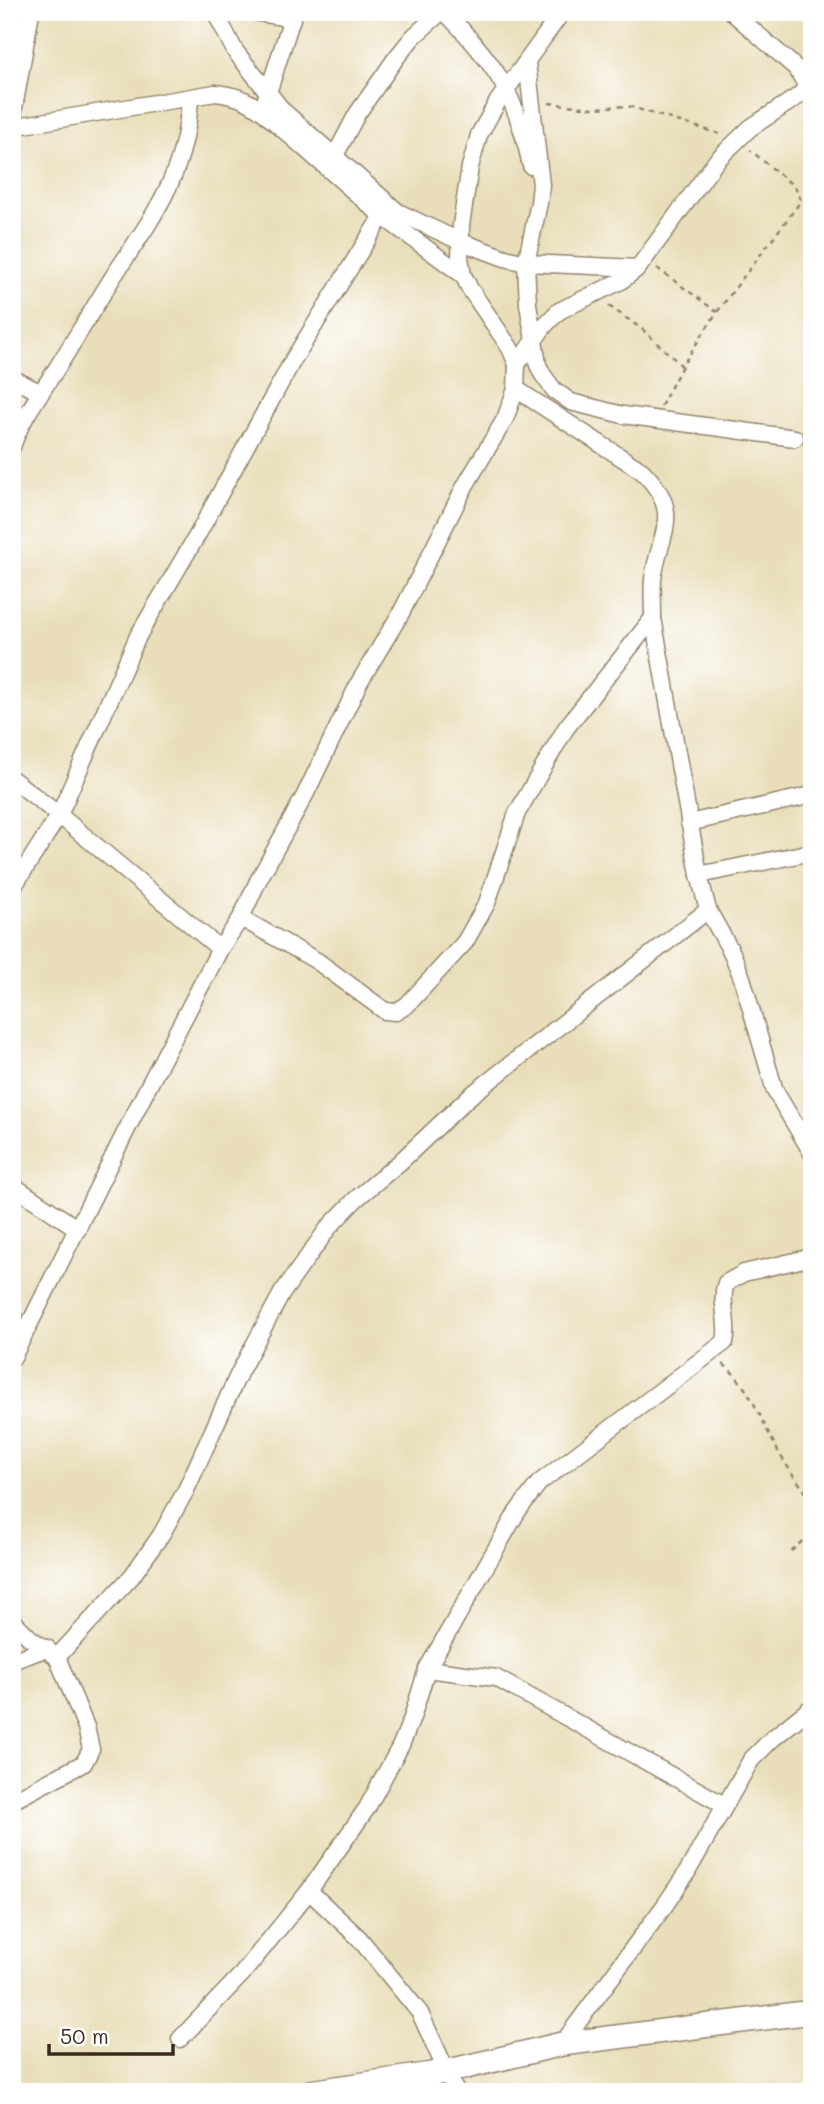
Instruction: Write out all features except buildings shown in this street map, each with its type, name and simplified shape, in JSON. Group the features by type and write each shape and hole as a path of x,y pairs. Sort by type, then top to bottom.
{"street":[{"path":"12,119 31,12"},
{"path":"215,12 235,51 267,93 331,163 382,216 463,275"},
{"path":"254,12 293,16 262,111"},
{"path":"331,163 357,114 396,58 413,37 443,12 492,64 507,89 524,138 540,203"},
{"path":"12,1359 147,1089 220,949 241,918 360,681 401,613 465,486 500,428 516,389 517,364 510,348 463,275 459,241 470,167 479,135 507,89 562,12"},
{"path":"517,364 559,311 621,281 642,263 716,160 750,128 800,95 807,86 796,68 732,12"},
{"path":"527,62 541,185 540,203 527,263 528,304 538,365 543,375 554,390 571,402 623,415 796,438"},
{"path":"12,127 215,93 232,94 247,100 398,212 459,241 527,263 642,263"},
{"path":"12,447 41,393 145,230 173,180 189,124 190,98"},
{"path":"12,889 59,815 138,636 198,534 293,360 382,216"},
{"path":"12,378 41,393"},
{"path":"516,389 642,471 656,485 664,502 668,521 653,579 653,618 699,875 708,910 732,953 742,978 775,1091 812,1153"},
{"path":"241,918 317,961 385,1011 396,1012 407,1005 465,942 487,903 517,813 560,739 590,695 653,618"},
{"path":"12,779 220,949"},
{"path":"689,823 812,795"},
{"path":"699,875 812,852"},
{"path":"12,1661 52,1653 132,1576 161,1535 186,1490 239,1373 282,1293 329,1227 356,1199 470,1096 708,910"},
{"path":"12,1185 78,1229"},
{"path":"180,2039 242,1973 309,1891 355,1828 390,1768 412,1718 427,1669 517,1512 539,1483 725,1342 728,1328 721,1296 726,1283 744,1273 812,1257"},
{"path":"12,1618 30,1638 52,1653 86,1727 92,1749 84,1763 12,1801"},
{"path":"427,1669 496,1678 724,1805"},
{"path":"562,2044 665,1905 751,1760 812,1707"},
{"path":"309,1891 359,1938 419,2013 451,2082"},
{"path":"325,2091 451,2082 562,2044 812,2012"}],"path":[{"path":"532,103 593,108 628,106 737,140 795,187 801,201 717,312 682,366 654,419"},
{"path":"642,263 717,312"},
{"path":"593,296 642,329 682,366"},
{"path":"710,1353 733,1371 786,1465 812,1501"},
{"path":"791,1551 812,1534"}]}
